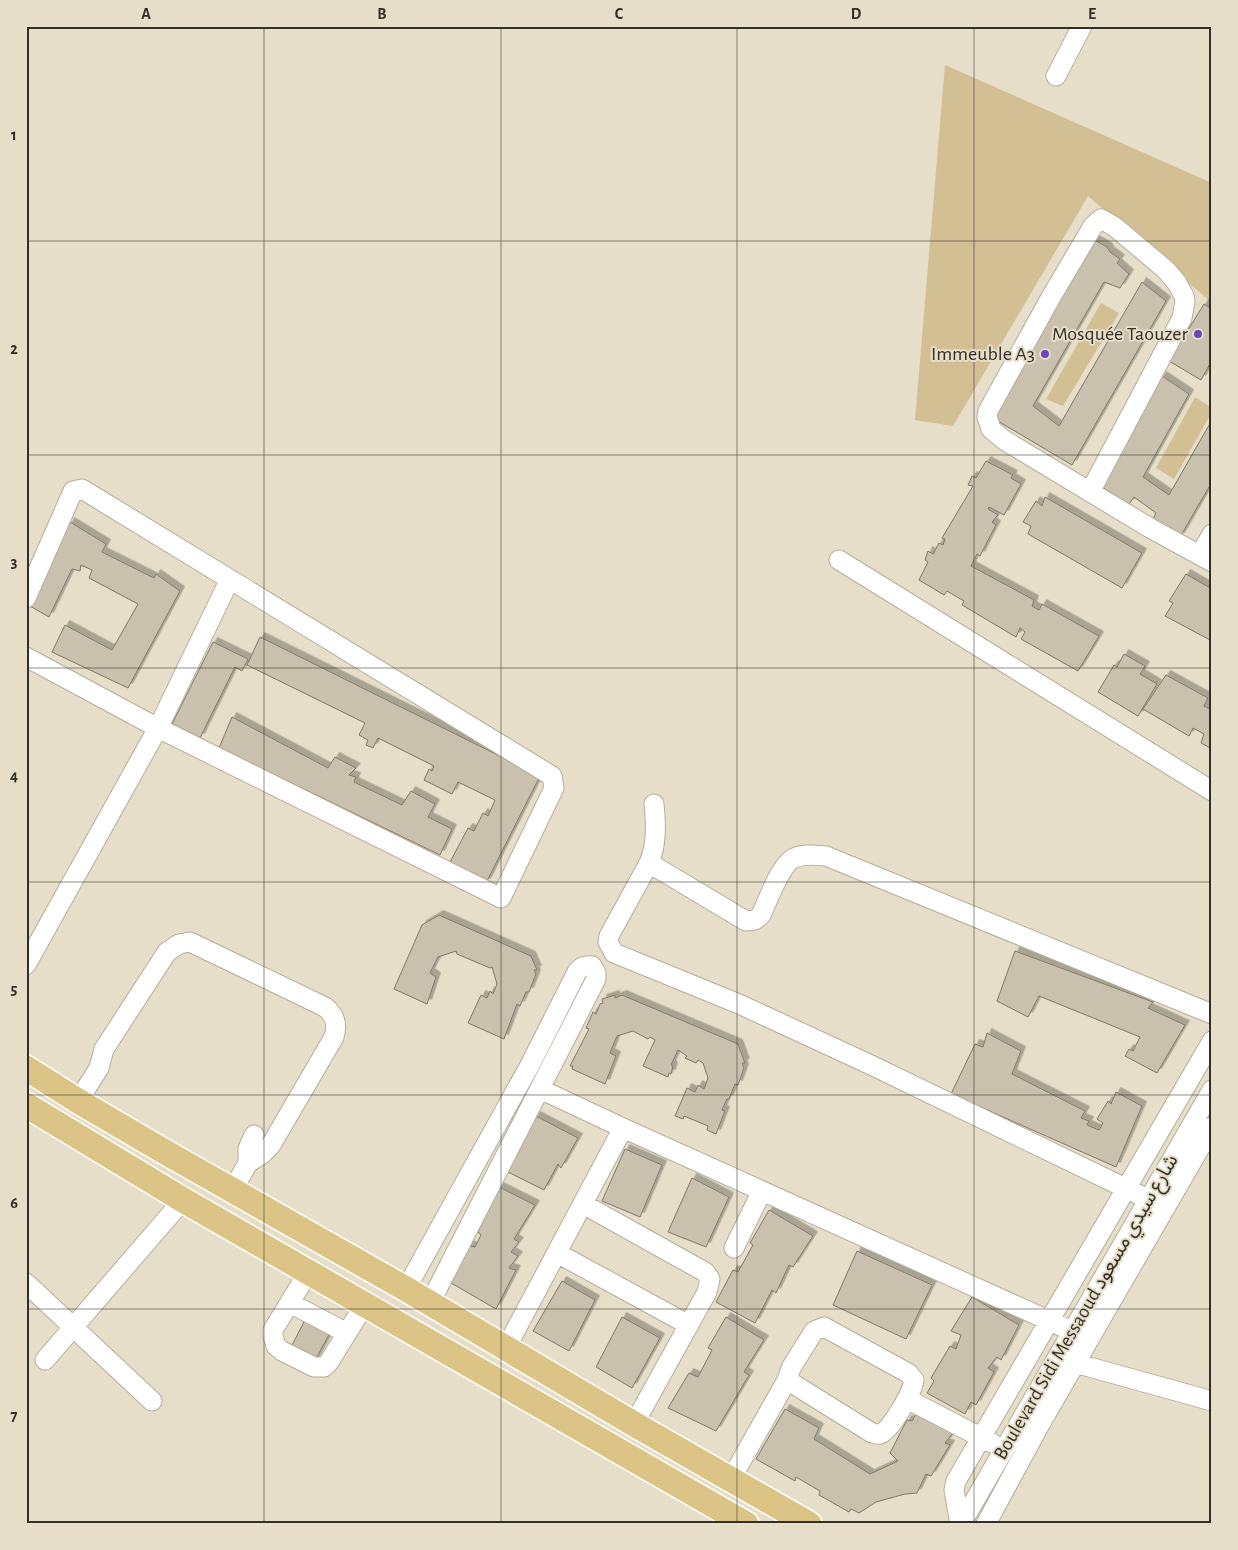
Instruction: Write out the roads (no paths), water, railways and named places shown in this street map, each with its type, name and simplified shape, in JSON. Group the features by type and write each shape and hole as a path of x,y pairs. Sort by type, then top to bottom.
{"main road":[{"path":"26,1068 78,1101 232,1191 406,1289 634,1424 809,1524"},
{"path":"26,1105 183,1200 746,1524"}],"street":[{"path":"1056,76 1082,26"},
{"path":"1090,492 1182,318 1185,305 1184,296 1180,288 1166,270 1116,227 1101,219 1093,226 1051,297 988,411 988,424 995,433 1033,459 1150,528 1206,558 1212,534"},
{"path":"26,598 73,491 82,489 552,776 554,788 502,898 158,728 26,657"},
{"path":"839,560 1212,791"},
{"path":"26,965 158,728 230,579"},
{"path":"654,804 657,827 652,856 609,936 608,942 614,953 774,1020 871,1064 1148,1199"},
{"path":"649,863 746,920 754,920 761,916 782,871 791,860 808,855 826,856 1212,1014"},
{"path":"78,1101 99,1068 104,1049 167,952 179,944 190,942 325,1007 336,1021 334,1036 271,1145 248,1163 232,1191"},
{"path":"406,1289 530,1065 577,972 586,965 592,966 596,973 596,979 430,1303"},
{"path":"960,1524 954,1490 956,1481 1212,1041"},
{"path":"530,1065 544,1081 623,1128 1072,1331"},
{"name":"Boulevard Sidi Messaoud شارع سيدي مسعود","path":"960,1524 1212,1090"},
{"name":"Boulevard Sidi Messaoud شارع سيدي مسعود","path":"989,1518 1075,1363 1212,1127"},
{"path":"506,1348 623,1128"},
{"path":"248,1163 248,1149 254,1135"},
{"path":"734,1248 762,1192"},
{"path":"45,1360 183,1200"},
{"path":"583,1204 705,1272 710,1279 708,1292 634,1424"},
{"path":"453,1206 474,1217"},
{"path":"557,1253 689,1325"},
{"path":"308,1272 273,1330 274,1342 282,1351 314,1367 320,1368 329,1362 365,1304"},
{"path":"26,1283 152,1401"},
{"path":"290,1303 347,1333"},
{"path":"731,1479 787,1380 790,1368 814,1331 824,1327 908,1372 914,1380 908,1399 886,1431 880,1434 872,1433 787,1380"},
{"path":"1075,1363 1212,1401"},
{"path":"908,1399 1004,1449"}],"place":[{"name":"Mosquée Taouzer","path":"1198,334"},
{"name":"Immeuble A3","path":"1045,354"}]}
